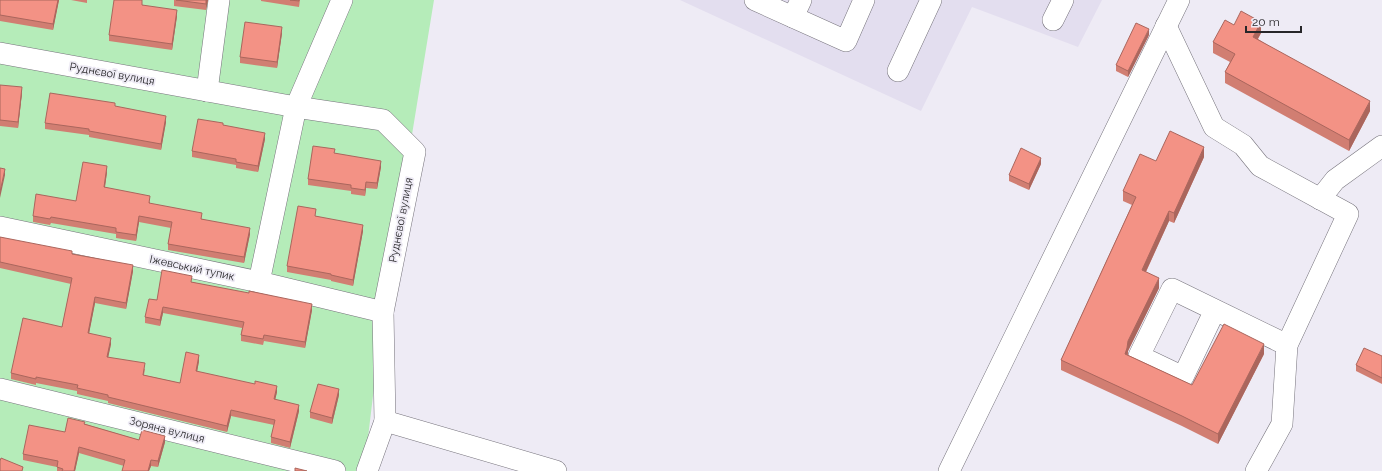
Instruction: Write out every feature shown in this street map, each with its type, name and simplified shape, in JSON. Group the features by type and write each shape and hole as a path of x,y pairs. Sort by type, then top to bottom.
{"street":[{"path":"207,91 219,0"},
{"path":"259,282 296,107 342,0"},
{"path":"754,0 797,9 846,41 864,0"},
{"path":"898,71 931,0"},
{"path":"1054,20 1063,0"},
{"path":"949,471 1179,0"},
{"path":"1166,26 1214,127 1243,145 1260,166 1348,214 1286,345 1282,424 1256,471"},
{"name":"Руднєвої вулиця","path":"0,53 296,107 383,120 415,152 383,312 385,421 367,471"},
{"path":"1320,199 1335,180 1382,146"},
{"name":"Іжевський тупик","path":"0,227 259,282 383,312"},
{"path":"1215,310 1286,345"},
{"name":"Зоряна вулиця","path":"0,389 335,471"},
{"path":"385,421 556,471"}],"shaded area":[{"path":"680,0 1102,0 1078,47 972,7 921,111"}],"green space":[{"path":"0,0 434,0 383,312 364,471 0,471"}],"building":[{"path":"0,0 58,0 53,24 0,15"},
{"path":"114,0 142,0 142,5 177,10 172,44 109,35"},
{"path":"176,0 206,0 206,4"},
{"path":"1241,11 1261,22 1253,37 1370,101 1349,140 1225,72 1235,54 1213,42 1225,20 1234,25"},
{"path":"245,22 282,27 277,62 240,57"},
{"path":"1136,23 1149,29 1128,71 1116,65"},
{"path":"0,85 22,87 18,122 0,120"},
{"path":"50,93 115,103 115,106 166,116 161,144 89,131 89,129 45,123"},
{"path":"198,119 265,133 258,166 236,162 236,159 192,151"},
{"path":"1170,131 1204,147 1174,213 1169,211 1142,270 1159,278 1128,341 1125,354 1192,385 1224,324 1264,344 1218,434 1061,360 1136,197 1123,191 1140,154 1156,161"},
{"path":"313,146 335,149 334,153 381,161 377,183 366,182 365,190 351,188 351,185 308,179"},
{"path":"1021,148 1041,158 1029,184 1009,175"},
{"path":"83,162 107,166 104,187 150,196 149,203 202,213 201,219 250,228 244,257 168,244 172,222 139,216 136,235 116,232 116,228 51,217 50,219 33,216 36,194 76,201"},
{"path":"0,168 5,169 0,192"},
{"path":"298,206 316,209 315,216 363,225 353,280 331,274 287,266"},
{"path":"0,237 72,251 72,254 133,265 126,303 95,297 88,333 111,338 107,357 145,363 143,375 180,383 186,352 199,355 196,371 255,384 255,381 277,386 274,399 299,405 290,442 271,437 275,420 231,410 227,426 108,397 108,395 77,388 78,385 36,377 36,379 11,373 23,318 62,327 72,278 0,262"},
{"path":"162,270 192,276 191,282 249,293 249,291 312,304 305,342 264,335 263,339 241,335 244,322 163,307 160,320 145,317 149,299 157,300"},
{"path":"1364,348 1382,356 1382,378 1356,365"},
{"path":"318,384 339,389 332,418 310,412"},
{"path":"68,418 85,422 84,424 139,440 142,430 165,436 158,461 151,460 148,471 122,471 125,460 79,447 74,471 62,471 63,469 57,467 58,461 23,454 29,425 65,432"},
{"path":"1,458 23,467 22,471 0,471"},
{"path":"295,468 307,471 295,471"}]}
